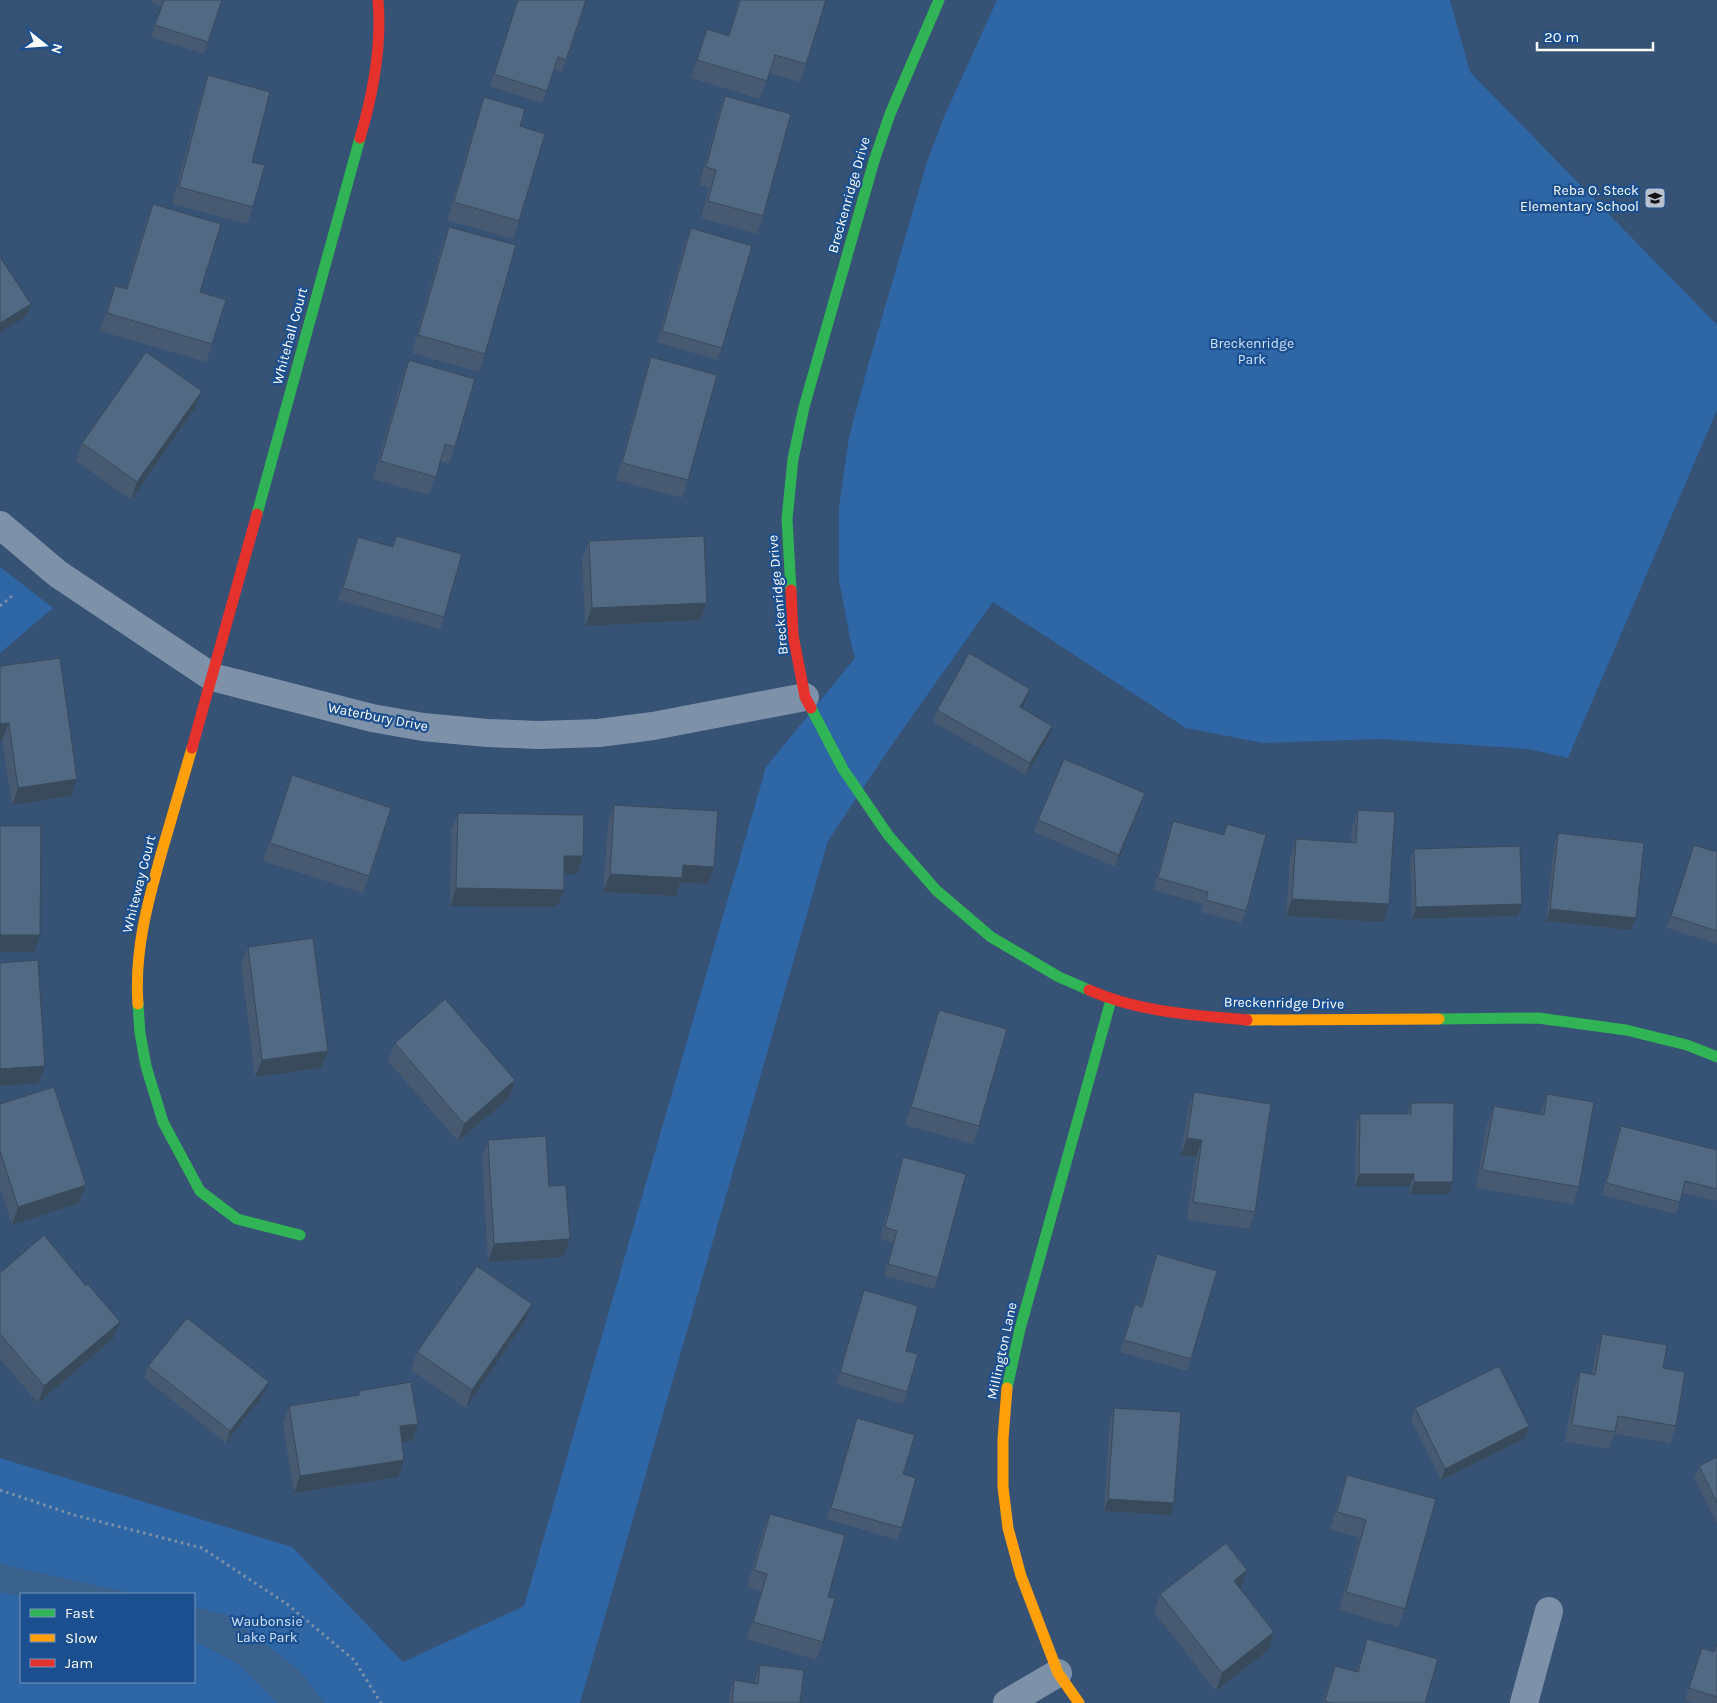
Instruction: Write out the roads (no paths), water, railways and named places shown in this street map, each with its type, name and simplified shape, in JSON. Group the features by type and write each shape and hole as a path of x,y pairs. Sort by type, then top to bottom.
{"street":[{"name":"Whitehall Court","path":"212,677 371,99 380,22 378,0"},
{"name":"Breckenridge Drive","path":"939,0 890,114 874,161 804,407 793,459 787,519 793,634 805,697 842,769 888,835 936,890 991,938 1059,978 1111,1000 1173,1013 1250,1020 1538,1018 1626,1030 1687,1045 1717,1057"},
{"name":"Waterbury Drive","path":"0,525 58,574 212,677 372,718 441,729 487,733 539,735 599,733 653,726 805,697"},
{"name":"Whiteway Court","path":"212,677 148,901 141,936 137,990 140,1033 146,1066 163,1122 200,1191 237,1219 300,1235"},
{"name":"Millington Lane","path":"1079,1703 1058,1673 1020,1576 1008,1528 1003,1487 1004,1422 1007,1389 1020,1330 1111,1000"},
{"path":"1524,1703 1550,1611"},
{"path":"1007,1703 1058,1673"}],"place":[{"name":"Reba O. Steck Elementary School","path":"1655,198"}],"park label":[{"name":"Breckenridge Park","path":"1252,352"},
{"name":"Waubonsie Lake Park","path":"267,1629"}]}
